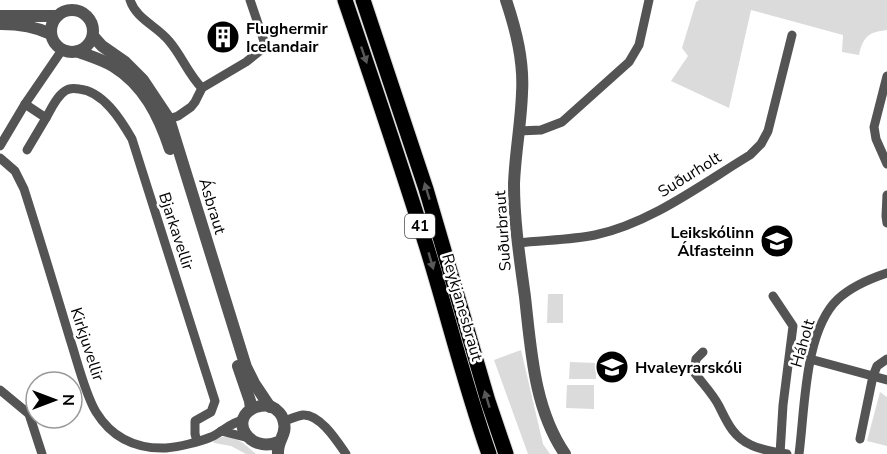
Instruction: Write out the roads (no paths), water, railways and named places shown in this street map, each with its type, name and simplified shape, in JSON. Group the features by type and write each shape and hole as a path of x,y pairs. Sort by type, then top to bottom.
{"highway":[{"name":"Reykjanesbraut","path":"345,0 428,250 489,454"},
{"name":"Reykjanesbraut","path":"363,0 426,189 488,401 506,454"}],"street":[{"path":"83,13 87,0"},
{"path":"130,0 136,13 170,41 202,88"},
{"path":"169,119 191,107 202,88 246,62 266,47 250,0"},
{"name":"Suðurbraut","path":"506,0 520,53 522,92 514,183 518,243 535,368 543,409 553,434 565,454"},
{"path":"519,131 541,130 562,122 630,62 639,45 649,0"},
{"path":"70,10 83,13 92,23 93,36 86,48 73,53 56,46 52,40 51,27 57,16 70,10"},
{"path":"0,16 57,16"},
{"path":"0,24 26,25 51,33"},
{"name":"Suðurholt","path":"518,243 594,235 629,224 665,207 750,155 761,144 768,131 792,35"},
{"name":"Ásbraut","path":"93,36 143,80 169,119 246,367 270,407"},
{"path":"0,146 62,50"},
{"name":"Ásbraut","path":"79,52 113,66 142,91 153,107 171,153 251,410"},
{"path":"887,76 874,127 876,139 887,164"},
{"name":"Bjarkavellir","path":"27,150 61,94 70,88 83,89 97,97 112,110 132,139 215,401 211,412 195,421 197,441"},
{"path":"25,104 46,118"},
{"name":"Kirkjuvellir","path":"0,158 15,171 24,189 91,401 97,413 115,434 137,445 166,448 210,437 229,425 243,420"},
{"path":"887,195 887,223"},
{"name":"Háholt","path":"799,454 810,359 820,326 833,304 850,289 887,273"},
{"name":"Háholt","path":"773,296 794,326 783,405 782,454"},
{"path":"703,352 696,359 694,372 718,405 731,429 752,446 782,454"},
{"path":"810,359 887,380"},
{"path":"860,439 873,376 877,366 887,359"},
{"path":"0,390 29,414 42,454"},
{"path":"221,431 244,437 257,450 269,447 278,448 285,429 284,421 276,410 264,405 251,410 243,420 244,437"},
{"path":"284,421 303,415 311,416 327,429 346,454"}],"place":[{"name":"Flughermir Icelandair","path":"223,37"},
{"name":"Leikskólinn Álfasteinn","path":"777,241"},
{"name":"Hvaleyrarskóli","path":"612,367"}]}
